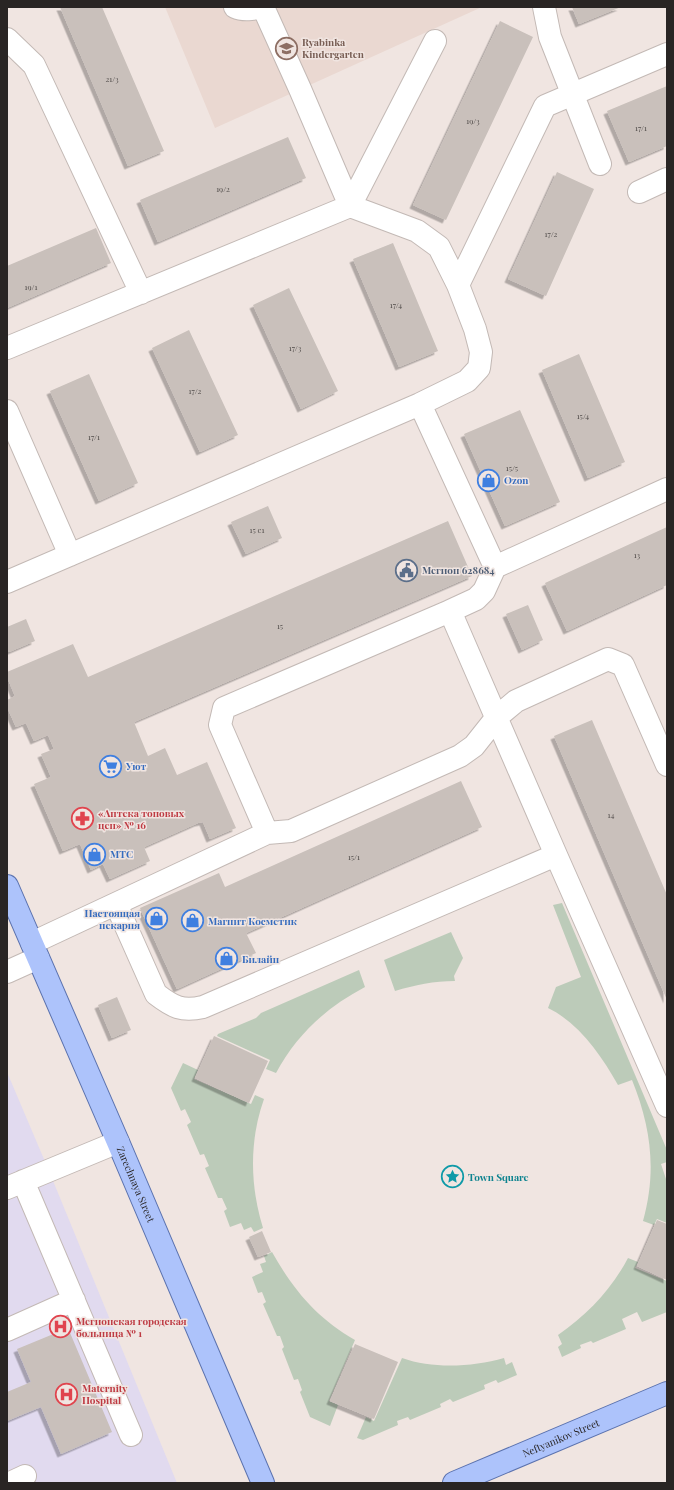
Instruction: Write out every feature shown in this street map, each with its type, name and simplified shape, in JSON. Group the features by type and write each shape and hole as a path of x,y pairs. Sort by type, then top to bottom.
{"main road":[{"name":"Zarechnaya Street","path":"7,886 263,1483"},
{"name":"Neftyanikov Street","path":"454,1483 667,1393"}],"lane":[{"path":"7,582 420,404 468,381 479,368 481,352 475,329 458,285 439,247 417,230 350,206 263,7 240,9 235,7"},
{"path":"544,7 550,37 600,164"},
{"path":"7,39 34,65 141,293"},
{"path":"7,348 350,206 435,41"},
{"path":"458,285 545,106 572,93 667,54"},
{"path":"639,192 667,179"},
{"path":"420,404 495,567"},
{"path":"7,411 70,555"},
{"path":"267,833 220,725 224,708 476,599 484,591 495,567 667,489"},
{"path":"450,611 667,1106"},
{"path":"7,972 35,951 116,904 267,833 291,831 460,756 474,746 497,718 516,701 608,659 623,665 667,765"},
{"path":"116,904 156,994 168,1004 189,1010 204,1008 556,855"},
{"path":"118,1142 15,1184 74,1300 131,1435"},
{"path":"7,1330 74,1300"}],"shaded area":[{"name":"Ryabinka Kindergarten","path":"165,7 482,7 215,128"},
{"name":"Мегионская городская больница № 1","path":"7,1072 49,1171 177,1483 7,1483"}],"green space":[{"path":"562,903 667,1150 667,1162 661,1164 667,1182 667,1223 657,1219 654,1225 643,1221 650,1184 650,1149 644,1115 632,1080 618,1085 597,1051 579,1031 570,1022 548,1008 556,987 581,977 553,905"},
{"path":"451,932 463,958 454,976 455,981 425,984 395,991 384,960"},
{"path":"359,970 365,987 338,1003 314,1023 293,1046 276,1073 266,1069 270,1060 217,1036 218,1034 256,1018 261,1013"},
{"path":"183,1063 198,1070 194,1079 251,1104 255,1095 264,1099 256,1131 253,1164 256,1196 263,1228 254,1232 251,1227 244,1230 241,1223 230,1227 224,1211 227,1209 222,1198 218,1198 205,1168 209,1166 204,1154 200,1155 187,1125 191,1122 185,1109 181,1111 171,1088"},
{"path":"272,1252 298,1291 318,1313 341,1332 355,1340 329,1401 338,1405 330,1426 310,1417 300,1392 302,1390 298,1379 294,1380 282,1349 284,1347 280,1336 277,1336 263,1304 266,1302 262,1292 258,1293 252,1277 263,1272 260,1264 266,1262 264,1256"},
{"path":"628,1258 638,1262 635,1268 667,1281 667,1312 642,1322 637,1312 622,1319 626,1329 593,1343 591,1341 580,1345 581,1348 562,1357 558,1347 562,1344 558,1335 579,1319 598,1301 614,1281"},
{"path":"402,1358 414,1362 453,1366 504,1358 506,1365 512,1362 517,1375 498,1383 496,1380 484,1385 485,1389 453,1402 450,1399 440,1404 441,1407 410,1420 408,1417 397,1421 398,1425 363,1440 357,1438 366,1417 374,1421"}],"building":[{"path":"60,7 102,7 164,151 128,166"},
{"path":"572,7 621,7 579,24"},
{"path":"500,21 533,37 446,220 413,205"},
{"path":"667,86 667,146 629,162 607,111"},
{"path":"288,137 306,178 158,242 140,200"},
{"path":"557,172 594,189 546,296 508,279"},
{"path":"96,228 111,263 7,308 7,266"},
{"path":"393,243 438,351 399,367 353,259"},
{"path":"289,288 338,391 301,409 253,305"},
{"path":"189,330 238,435 200,452 152,348"},
{"path":"579,354 625,462 588,478 542,370"},
{"path":"89,374 138,483 99,501 50,391"},
{"path":"520,410 560,502 505,526 464,434"},
{"path":"268,506 282,538 246,554 231,522"},
{"path":"448,521 472,576 134,722 148,756 165,748 177,775 207,762 236,828 210,839 203,822 198,823 144,847 150,861 110,879 103,864 91,870 80,844 63,851 34,784 51,777 41,754 54,749 48,735 34,741 26,723 16,727 7,707 7,700 15,696 7,677 7,672 73,644 88,677"},
{"path":"667,527 667,585 567,631 545,583"},
{"path":"528,605 543,640 522,650 506,614"},
{"path":"26,619 35,641 9,652 7,647 7,627"},
{"path":"592,720 667,895 667,1000 554,736"},
{"path":"461,781 482,827 246,933 256,953 177,989 140,908 219,873 225,887"},
{"path":"117,997 131,1030 112,1038 98,1005"},
{"path":"214,1036 268,1061 249,1103 195,1078"},
{"path":"657,1220 667,1224 667,1280 637,1266"},
{"path":"262,1231 271,1252 258,1257 249,1237"},
{"name":"Maternity Hospital","path":"68,1328 112,1432 61,1454 41,1407 7,1421 7,1392 31,1382 17,1349"},
{"path":"355,1344 398,1362 374,1419 330,1401"}],"place":[{"name":"Ryabinka Kindergarten","path":"287,48"},
{"name":"Ozon","path":"489,480"},
{"name":"Мегион 628684","path":"407,570"},
{"name":"Уют","path":"110,766"},
{"name":"«Аптека топовых цен» № 16","path":"83,819"},
{"name":"МТС","path":"94,854"},
{"name":"Настоящая пекарня","path":"156,919"},
{"name":"Магнит Косметик","path":"193,921"},
{"name":"Билайн","path":"226,959"},
{"name":"Town Square","path":"452,1177"},
{"name":"Мегионская городская больница № 1","path":"60,1327"},
{"name":"Maternity Hospital","path":"66,1394"}]}
